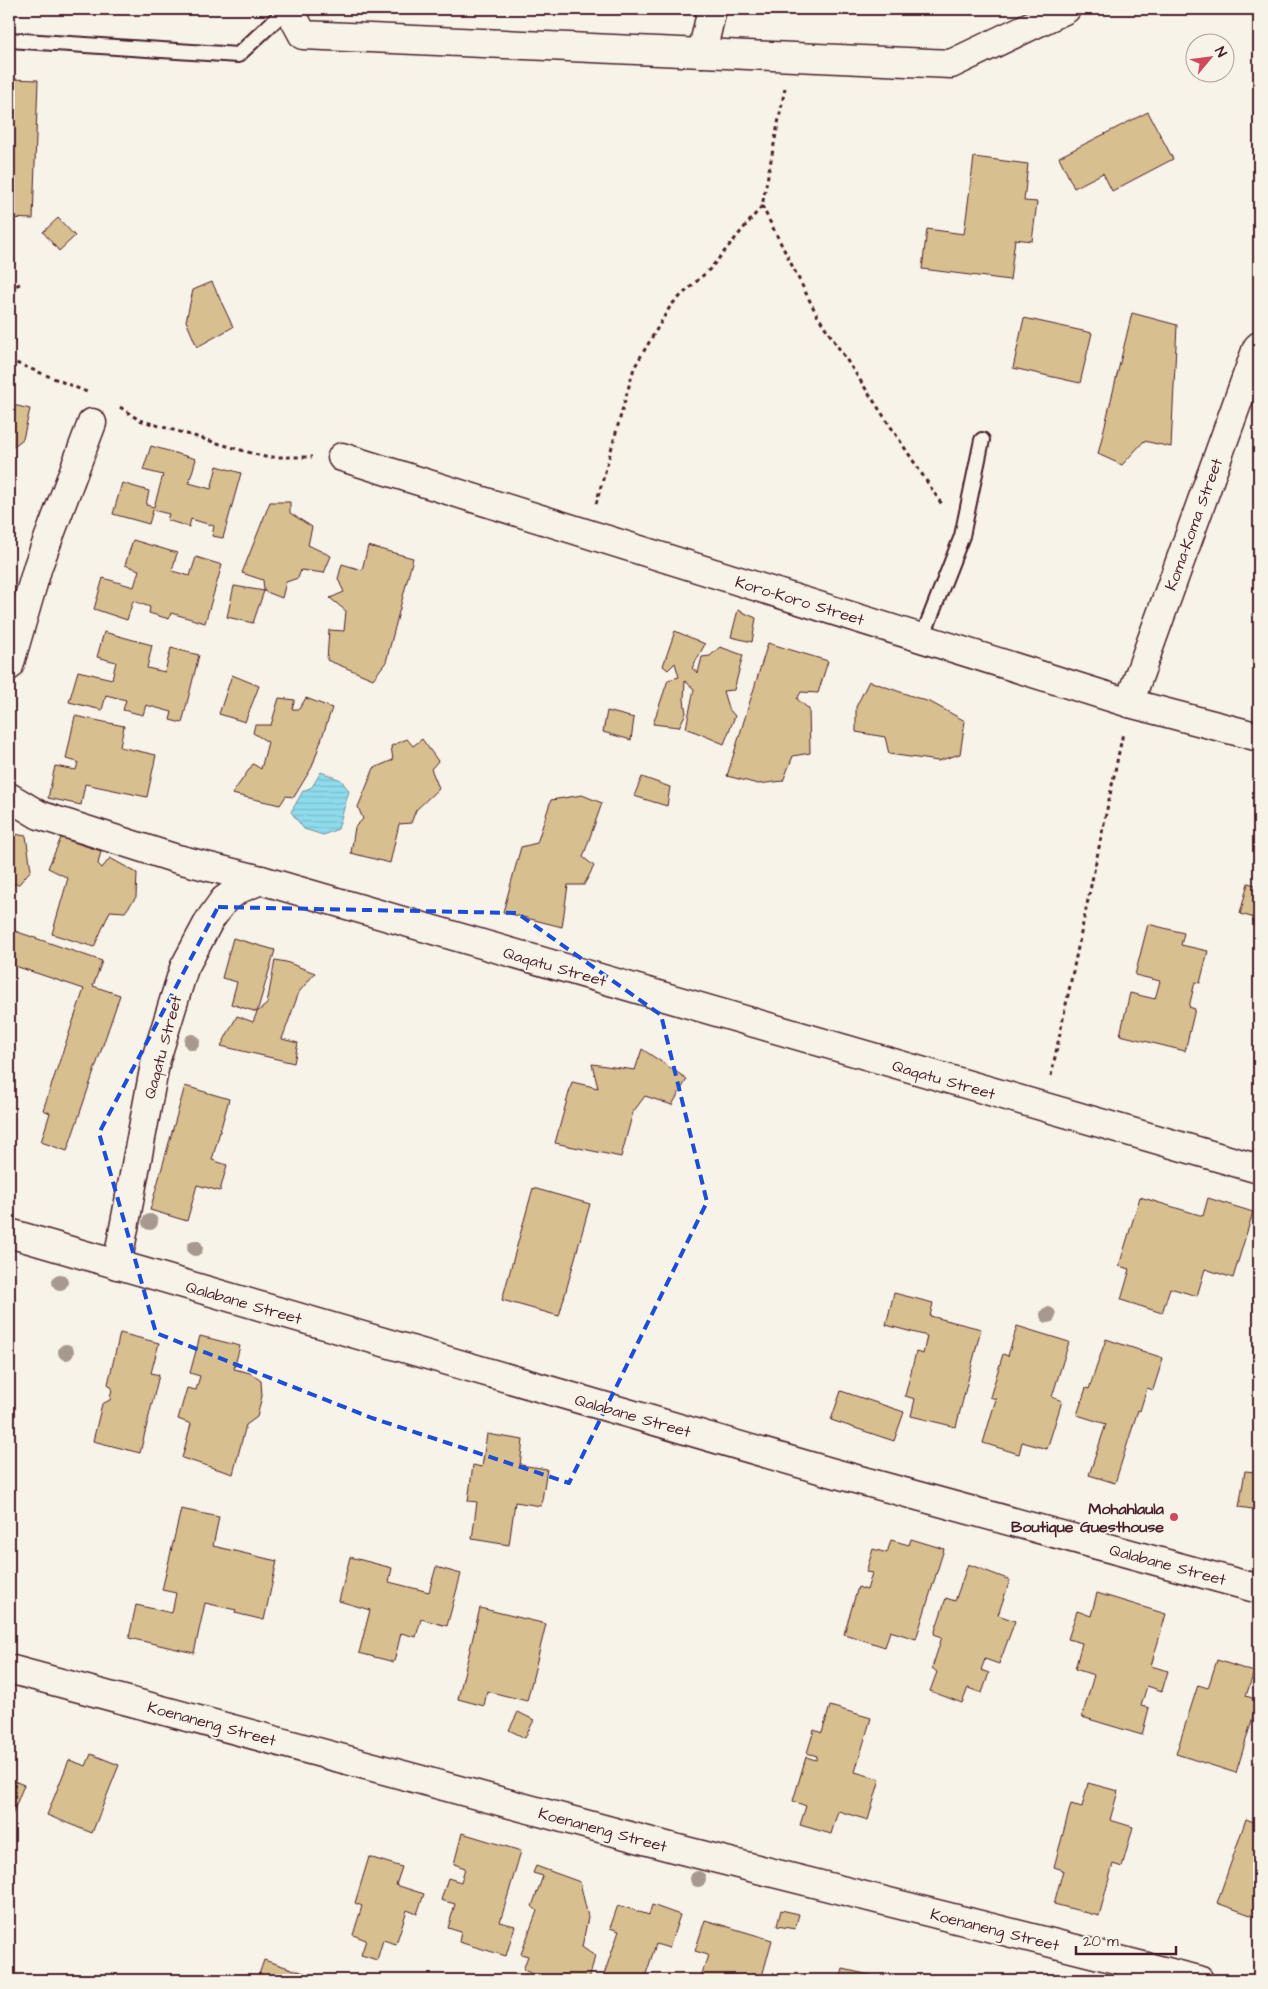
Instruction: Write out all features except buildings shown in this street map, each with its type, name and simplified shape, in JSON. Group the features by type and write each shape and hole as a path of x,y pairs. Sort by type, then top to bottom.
{"street":[{"path":"288,9 303,35 951,64 1066,9"},
{"path":"702,53 712,9"},
{"name":"Koma-Koma Street","path":"1129,703 1259,346"},
{"path":"9,666 38,566 92,423"},
{"name":"Koro-Koro Street","path":"342,457 1129,703 1259,737"},
{"path":"9,797 39,815 174,858 261,880"},
{"name":"Qaqatu Street","path":"117,1266 156,1060 184,968 209,921 224,900 239,889 261,880 1259,1169"},
{"name":"Qalabane Street","path":"9,1233 830,1472 1259,1589"},
{"name":"Koenaneng Street","path":"9,1668 674,1848 1199,1980"}],"lane":[{"path":"9,40 238,55 288,9"},
{"path":"922,638 962,536 982,440"}],"path":[{"path":"588,534 634,368 671,305 710,269 762,206 790,58"},
{"path":"762,206 817,315 962,536"},
{"path":"9,289 22,283"},
{"path":"9,360 88,392"},
{"path":"115,403 139,420 265,457 342,457"},
{"path":"1044,1108 1129,703"}],"highlighted area":[{"path":"218,907 517,913 661,1015 707,1202 569,1483 372,1418 156,1333 99,1133"}],"water":[{"path":"321,772 341,780 349,791 338,829 323,835 304,829 291,812 303,791 312,787"}],"place":[{"name":"Mohahlaula Boutique Guesthouse","path":"1174,1517"}]}
